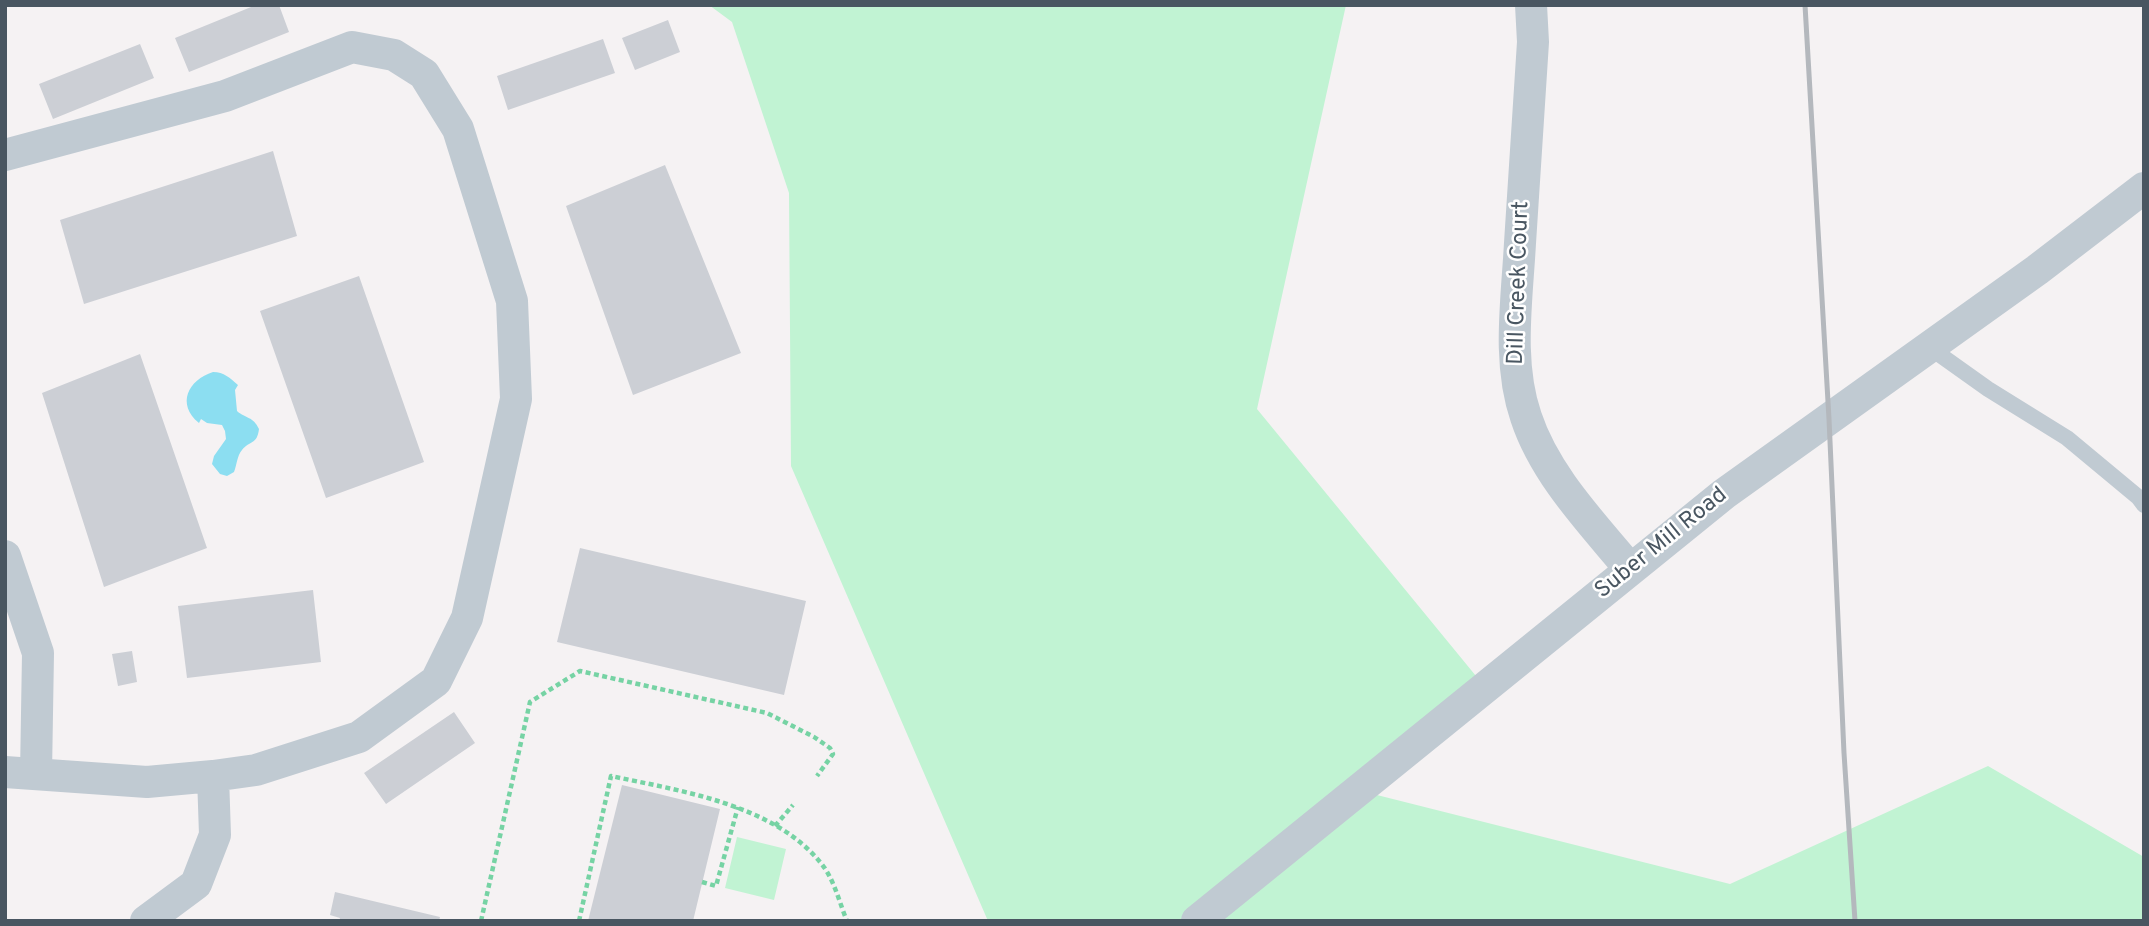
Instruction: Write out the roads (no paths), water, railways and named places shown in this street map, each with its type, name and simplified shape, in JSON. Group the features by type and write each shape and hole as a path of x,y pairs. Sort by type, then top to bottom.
{"street":[{"name":"Dill Creek Court","path":"1531,5 1533,42 1515,331 1517,385 1526,419 1548,463 1576,503 1630,569"},
{"path":"5,155 225,96 352,47 394,55 424,74 458,129 512,301 516,399 467,618 436,681 359,737 256,770 147,782 5,772"},
{"name":"Suber Mill Road","path":"1198,921 1724,494 2036,270 2144,188"},
{"path":"5,556 38,653 37,774"},
{"path":"146,921 196,884 215,835 213,776"}],"lane":[{"path":"1929,347 1988,389 2067,438 2144,505"}],"water":[{"path":"213,372 224,374 238,385 235,390 237,411 252,420 259,429 255,440 240,452 234,472 227,476 220,474 212,464 214,456 226,439 222,425 207,423 201,419 199,423 192,416 187,401 188,393 197,381"}],"railway":[{"path":"1805,5 1855,921"}]}
